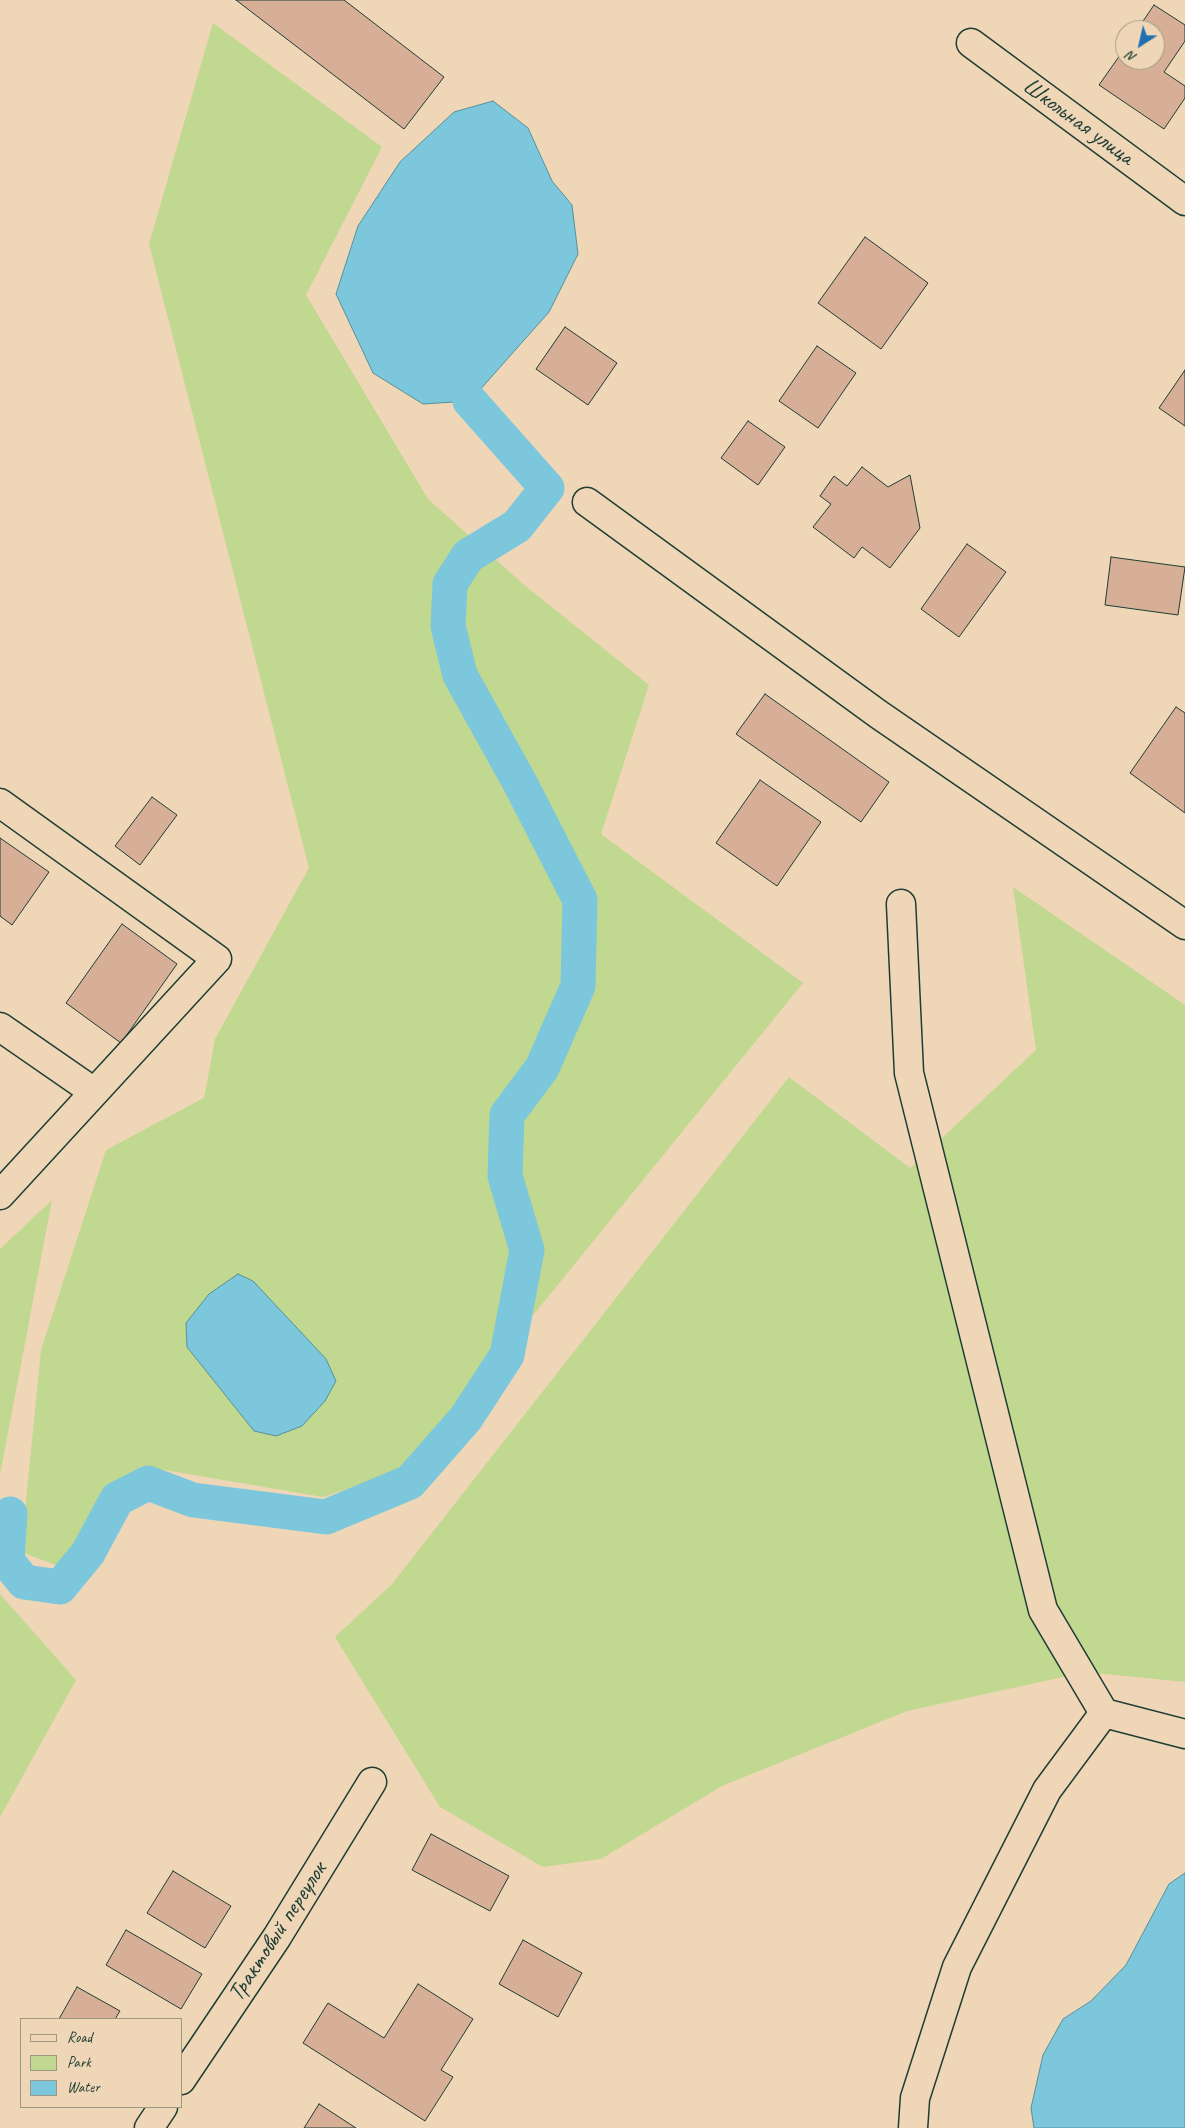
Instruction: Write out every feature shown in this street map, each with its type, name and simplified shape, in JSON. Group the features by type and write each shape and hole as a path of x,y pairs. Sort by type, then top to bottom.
{"street":[{"name":"Школьная улица","path":"971,43 1185,201"},
{"path":"587,502 878,714 1185,925"},
{"path":"0,803 217,958 0,1195"},
{"path":"901,904 909,1073 1043,1610 1104,1713 1185,1734"},
{"path":"0,1027 94,1092"},
{"path":"912,2128 915,2098 956,1967 1047,1790 1104,1713"},
{"name":"Трактовый переулок","path":"182,2078 277,1936 372,1782"},
{"path":"149,2128 162,2108"}],"green space":[{"path":"213,23 382,147 306,295 428,499 523,584 649,685 601,834 803,983 409,1468 323,1497 141,1466 61,1567 21,1552 41,1350 106,1150 204,1098 215,1039 309,868 149,244"},
{"path":"1013,887 1185,1005 1185,1682 1086,1672 907,1711 722,1786 601,1859 543,1867 440,1807 335,1637 392,1584 789,1077 910,1168 1036,1050"},
{"path":"52,1200 0,1475 0,1249"},
{"path":"0,1594 76,1680 0,1817"}],"water":[{"path":"493,101 528,128 552,181 572,205 578,254 549,312 470,401 423,404 373,373 336,294 358,226 400,162 454,112"},
{"path":"238,1274 253,1281 326,1359 336,1381 325,1401 302,1426 276,1436 254,1431 187,1347 186,1323 209,1294"},
{"path":"1185,1873 1185,2128 1034,2128 1031,2108 1043,2055 1063,2019 1091,2001 1126,1965 1169,1884"}],"building":[{"path":"236,0 344,0 444,77 404,129"},
{"path":"1154,5 1185,25 1185,41 1164,72 1185,86 1185,98 1164,129 1099,85 1115,62 1115,70 1165,70 1165,20 1144,20"},
{"path":"865,237 928,283 881,349 818,303"},
{"path":"565,327 617,363 588,405 536,369"},
{"path":"817,346 856,373 818,428 779,401"},
{"path":"1185,370 1185,426 1159,408"},
{"path":"748,421 785,447 758,485 721,458"},
{"path":"862,467 888,487 910,475 920,528 890,568 862,547 854,558 813,527 831,504 820,496 834,476 847,486"},
{"path":"967,544 1006,572 959,637 921,609"},
{"path":"1111,557 1185,567 1178,615 1105,605"},
{"path":"765,694 889,782 861,822 736,734"},
{"path":"1176,707 1185,713 1185,813 1130,773"},
{"path":"760,780 821,822 777,886 716,843"},
{"path":"152,797 177,815 140,865 115,846"},
{"path":"0,838 49,872 12,925 0,916"},
{"path":"122,924 177,964 121,1043 66,1003"},
{"path":"431,1834 509,1876 490,1911 412,1870"},
{"path":"173,1871 231,1906 205,1948 147,1913"},
{"path":"126,1930 202,1974 181,2009 106,1965"},
{"path":"523,1940 582,1973 558,2017 499,1984"},
{"path":"418,1984 473,2019 441,2070 453,2077 425,2121 303,2043 328,2003 384,2038"},
{"path":"77,1987 120,2011 116,2018 60,2018"},
{"path":"319,2104 356,2128 304,2128"}],"waterway":[{"path":"10,1514 7,1561 24,1582 60,1587 88,1553 117,1499 148,1483 193,1500 326,1517 410,1482 466,1418 507,1355 527,1250 505,1176 507,1115 542,1068 578,986 580,900 520,783 460,675 448,626 450,584 468,556 517,526 547,488 470,401"}]}
